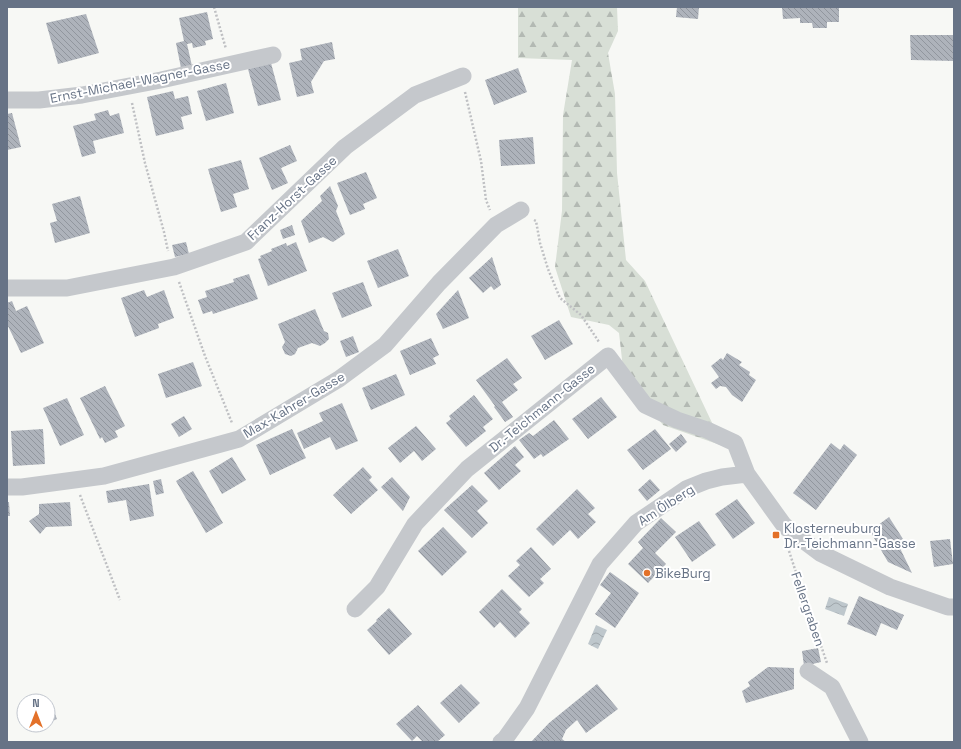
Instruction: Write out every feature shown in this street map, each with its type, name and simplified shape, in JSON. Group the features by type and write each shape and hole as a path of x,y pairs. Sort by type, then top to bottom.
{"street":[{"name":"Ernst-Michael-Wagner-Gasse","path":"7,100 39,100 82,95 161,80 272,55"},
{"name":"Franz-Horst-Gasse","path":"7,288 67,288 174,267 246,242 345,147 415,95 463,76"},
{"name":"Max-Kahrer-Gasse","path":"7,487 22,487 104,476 239,439 339,379 385,345 439,284 496,225 521,210"},
{"name":"Dr.-Teichmann-Gasse","path":"355,609 377,587 415,524 467,469 608,356 645,405 677,420 707,430 735,443 747,474"},
{"path":"747,474 783,524 820,553 890,587 948,607 954,607"},
{"name":"Am Ölberg","path":"501,742 505,739 527,708 600,564 636,524 686,490 706,481 722,477 747,474"},
{"path":"808,671 832,687 860,742"}],"path":[{"path":"214,7 231,64"},
{"path":"463,76 463,83 480,161 486,200 496,225"},
{"path":"521,210 536,221 540,243 560,298 581,315 608,356"},
{"path":"74,480 120,600"},
{"name":"Fellergraben","path":"788,529 788,543 791,558 834,682 832,687"}],"green space":[{"path":"518,7 617,7 618,31 608,53 615,94 617,173 626,260 645,281 723,446 663,425 624,377 619,333 609,325 571,317 555,267 562,211 563,115 572,60 518,58"}],"water":[{"path":"829,597 848,604 844,616 825,609"},
{"path":"596,625 607,630 598,649 588,644"}],"building":[{"path":"677,7 699,7 698,19 676,17"},
{"path":"782,7 839,7 839,22 827,22 827,28 813,28 812,23 800,23 800,18 783,19"},
{"path":"207,12 213,39 205,41 206,45 193,48 192,43 187,44 192,66 181,68 176,43 184,41 179,18"},
{"path":"86,14 99,53 58,64 46,23"},
{"path":"910,35 954,35 954,61 911,60"},
{"path":"332,42 335,59 324,61 311,82 314,93 297,97 289,63 302,60 300,49"},
{"path":"271,63 281,100 258,106 248,69"},
{"path":"518,68 527,92 494,105 485,80"},
{"path":"226,83 234,113 206,121 197,91"},
{"path":"173,91 175,99 188,96 192,114 181,117 184,129 156,136 147,97"},
{"path":"108,110 110,116 119,113 124,133 93,141 96,153 82,157 73,126 96,120 94,114"},
{"path":"12,113 21,147 7,150 7,114"},
{"path":"533,137 535,164 501,166 499,140"},
{"path":"290,145 297,161 281,168 288,183 272,190 259,158"},
{"path":"241,160 249,189 233,194 237,207 221,212 208,169"},
{"path":"366,172 377,198 363,204 365,209 350,215 337,183"},
{"path":"330,186 338,206 336,211 345,234 333,242 323,237 309,243 301,221 322,201 320,196"},
{"path":"80,196 90,233 55,243 50,223 57,221 52,204"},
{"path":"292,225 295,235 283,239 280,230"},
{"path":"186,242 189,254 175,257 172,245"},
{"path":"296,242 307,271 268,286 258,259 261,258 260,256 272,251 271,249 286,243 287,246"},
{"path":"398,249 409,276 378,288 367,261"},
{"path":"492,257 501,285 494,290 491,286 483,293 469,278"},
{"path":"249,274 258,299 213,314 212,311 203,314 198,300 207,297 205,291 234,282 233,279"},
{"path":"363,282 372,306 342,318 332,293"},
{"path":"144,290 147,297 164,290 174,318 158,324 159,328 135,337 121,298"},
{"path":"458,290 469,318 443,329 436,314"},
{"path":"12,301 16,311 27,306 44,343 21,353 7,324 7,303"},
{"path":"315,309 324,331 328,333 329,339 320,346 312,343 298,348 295,354 291,356 285,354 282,347 285,342 278,324"},
{"path":"559,320 573,344 545,360 531,336"},
{"path":"353,336 359,352 346,357 340,341"},
{"path":"431,338 439,355 433,358 436,364 410,375 400,351"},
{"path":"727,353 742,362 739,365 750,372 749,375 756,380 742,402 732,395 726,387 720,386 716,389 711,383 719,377 711,366 721,358 723,360"},
{"path":"507,358 522,378 513,384 518,390 502,402 513,417 505,422 476,380"},
{"path":"193,362 202,386 166,398 158,374"},
{"path":"396,374 405,395 371,410 362,388"},
{"path":"105,386 125,426 115,431 118,437 105,443 102,437 100,439 80,398"},
{"path":"474,395 493,419 483,427 486,431 466,447 446,423 451,419 449,416"},
{"path":"601,397 617,417 588,439 572,419"},
{"path":"67,398 84,435 60,446 43,408"},
{"path":"342,403 358,441 336,450 330,437 304,449 297,433 323,421 319,413"},
{"path":"184,416 192,429 179,437 171,424"},
{"path":"554,420 569,439 543,457 541,454 534,459 519,440 529,433 533,436"},
{"path":"416,426 436,449 422,461 414,451 400,463 388,448"},
{"path":"43,429 45,464 13,466 11,431"},
{"path":"292,429 306,458 270,475 256,445"},
{"path":"655,429 671,449 643,470 627,450"},
{"path":"681,434 687,442 676,452 669,444"},
{"path":"831,443 840,450 844,444 857,455 816,510 793,493"},
{"path":"515,446 524,457 515,465 521,471 499,490 484,473"},
{"path":"232,457 246,480 222,494 209,471"},
{"path":"363,467 372,477 369,480 378,490 351,514 333,495"},
{"path":"193,471 223,523 206,533 176,481"},
{"path":"392,477 410,497 403,511 381,487"},
{"path":"161,479 164,493 156,495 153,481"},
{"path":"650,479 660,490 647,501 638,490"},
{"path":"149,484 154,516 130,521 126,500 108,503 106,491"},
{"path":"472,485 488,501 477,511 488,523 472,538 444,510"},
{"path":"577,489 595,508 588,514 596,522 578,539 570,530 553,546 536,529"},
{"path":"737,499 755,523 733,539 715,514"},
{"path":"7,502 9,502 10,516 7,516"},
{"path":"70,502 72,526 46,527 40,534 29,521 39,514 39,504"},
{"path":"889,517 903,539 897,542 912,573 888,562 870,531"},
{"path":"661,518 676,532 655,553 666,564 648,583 628,564 643,548 638,542"},
{"path":"699,521 716,545 692,562 675,537"},
{"path":"443,527 467,552 442,576 418,551"},
{"path":"950,539 953,564 934,567 930,541"},
{"path":"531,547 551,569 540,579 544,583 529,597 508,576 520,565 516,561"},
{"path":"610,572 639,593 615,628 595,614 611,593 600,585"},
{"path":"502,589 522,609 519,612 530,623 515,638 500,622 494,628 479,612"},
{"path":"859,596 904,615 897,630 881,623 876,636 847,624"},
{"path":"389,608 412,634 389,655 367,630"},
{"path":"818,648 821,662 804,666 802,651"},
{"path":"768,667 794,668 794,689 746,703 742,691 750,686 748,682"},
{"path":"461,684 480,703 459,723 440,703"},
{"path":"597,684 618,709 586,733 577,720 566,730 562,739 566,742 531,742 549,723"},
{"path":"418,705 445,735 437,742 423,742 417,736 412,741 396,724"}],"place":[{"name":"Klosterneuburg Dr.-Teichmann-Gasse","path":"776,535"},
{"name":"BikeBurg","path":"647,573"}]}
